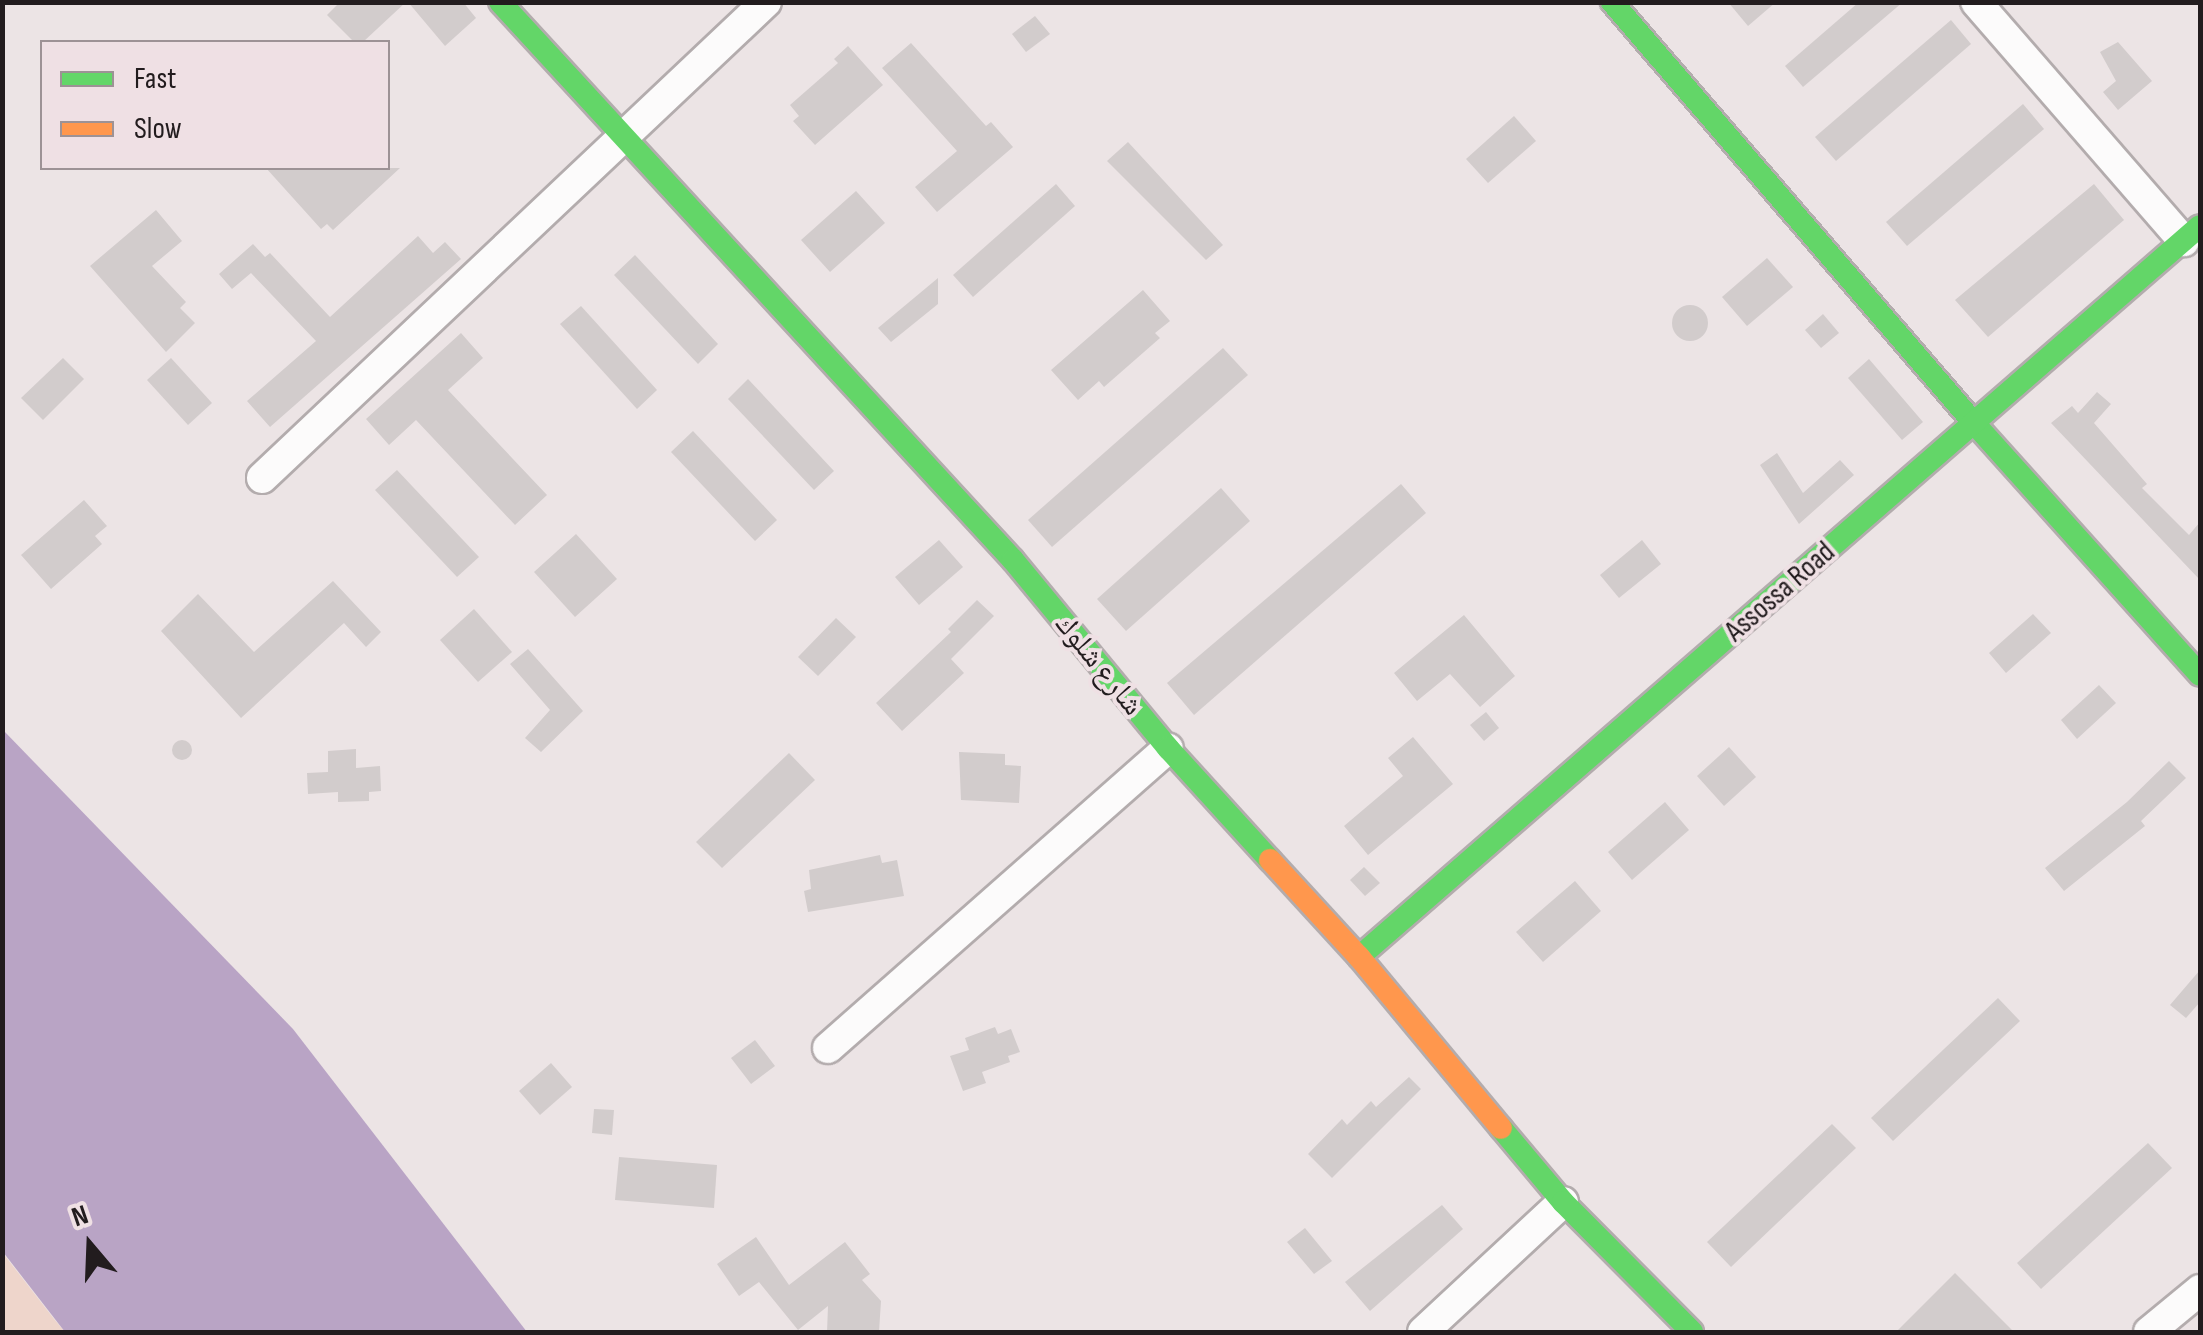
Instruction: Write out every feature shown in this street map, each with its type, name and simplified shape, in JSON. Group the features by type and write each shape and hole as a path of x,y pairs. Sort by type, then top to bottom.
{"street":[{"name":"شارع شلوك","path":"500,2 1013,560 1168,748 1359,957 1562,1202 1692,1332"},
{"path":"262,478 766,2"},
{"path":"1612,2 1974,423 2200,675"},
{"path":"1976,2 2192,234"},
{"name":"Assossa Road","path":"1359,957 2192,234"},
{"path":"828,1048 1168,748"},
{"path":"1423,1332 1562,1202"},
{"path":"2149,1332 2200,1290"}],"shaded area":[{"path":"3,730 293,1029 527,1332 65,1332 3,1252"},
{"path":"2,1252 54,1319 65,1332 3,1332"}],"building":[{"path":"340,2 406,2 365,40 352,40 327,15"},
{"path":"408,2 463,2 476,18 445,46"},
{"path":"1728,2 1776,2 1748,26"},
{"path":"1859,2 1903,2 1803,87 1785,66"},
{"path":"1035,16 1050,34 1026,52 1012,34"},
{"path":"1951,20 1971,44 1836,161 1815,137"},
{"path":"2118,42 2152,81 2118,110 2103,92 2116,81 2100,52"},
{"path":"911,43 986,126 991,122 1013,147 937,212 915,187 957,151 882,68"},
{"path":"848,46 883,85 815,145 793,121 799,116 790,105 838,63 834,59"},
{"path":"2023,104 2044,129 1907,246 1886,222"},
{"path":"1514,116 1536,141 1488,183 1466,159"},
{"path":"1128,142 1223,245 1206,260 1107,161"},
{"path":"400,168 333,230 327,224 321,229 268,170"},
{"path":"1056,184 1075,206 973,297 953,275"},
{"path":"2094,184 2124,220 1988,337 1955,300"},
{"path":"856,191 885,223 830,272 801,240"},
{"path":"156,210 182,241 152,266 186,302 180,308 195,323 166,352 90,266"},
{"path":"418,236 433,253 445,242 461,259 270,427 247,401 316,341 251,273 232,289 219,274 253,244 265,257 270,253 330,317"},
{"path":"635,255 718,344 698,364 614,275"},
{"path":"1767,258 1793,287 1747,326 1722,297"},
{"path":"938,278 938,304 891,342 878,328"},
{"path":"1143,290 1170,321 1155,333 1160,338 1104,387 1099,381 1078,400 1051,370"},
{"path":"1690,305 1703,310 1708,323 1703,336 1690,341 1677,336 1672,323 1677,310"},
{"path":"581,306 657,390 637,409 560,324"},
{"path":"1823,314 1839,333 1821,348 1805,330"},
{"path":"461,333 483,358 448,390 547,495 515,525 416,420 389,445 366,419"},
{"path":"1223,348 1248,375 1052,547 1028,520"},
{"path":"63,358 84,379 43,420 21,398"},
{"path":"171,358 212,403 188,425 147,380"},
{"path":"1869,359 1923,422 1902,440 1848,378"},
{"path":"748,379 834,471 814,490 728,399"},
{"path":"2097,392 2111,404 2094,423 2147,484 2142,488 2189,535 2200,522 2200,580 2051,423 2072,406 2078,413"},
{"path":"693,431 777,520 755,541 671,452"},
{"path":"1777,453 1803,493 1840,460 1854,475 1799,524 1760,465"},
{"path":"397,470 479,557 457,577 375,490"},
{"path":"1401,484 1426,513 1194,715 1167,683"},
{"path":"1221,488 1250,521 1126,631 1097,599"},
{"path":"84,500 107,526 95,536 102,544 51,589 21,555"},
{"path":"576,534 617,579 575,617 534,572"},
{"path":"939,540 963,567 919,605 895,577"},
{"path":"1642,540 1661,564 1619,598 1600,575"},
{"path":"333,581 381,632 366,647 344,623 241,718 161,631 198,594 254,652"},
{"path":"977,600 994,616 951,659 964,673 902,731 876,703 951,632 948,629"},
{"path":"474,609 512,652 478,682 440,640"},
{"path":"2033,614 2051,633 2006,673 1989,653"},
{"path":"1464,615 1515,676 1480,707 1450,674 1417,701 1394,673"},
{"path":"836,618 856,637 818,676 798,657"},
{"path":"528,649 583,711 541,752 525,738 550,710 510,664"},
{"path":"2099,685 2116,703 2077,739 2061,720"},
{"path":"1486,712 1499,728 1484,741 1470,725"},
{"path":"1413,737 1453,784 1368,855 1344,826 1403,776 1388,758"},
{"path":"178,740 186,740 192,750 186,760 178,760 172,754 172,746"},
{"path":"1729,747 1756,777 1724,806 1697,776"},
{"path":"356,749 356,768 380,766 381,791 369,792 369,801 338,802 338,792 308,794 307,773 328,772 328,751"},
{"path":"959,752 1005,754 1005,765 1021,766 1019,803 961,800"},
{"path":"789,753 815,780 722,868 696,842"},
{"path":"2169,761 2186,778 2141,821 2145,826 2064,891 2045,868 2127,802"},
{"path":"1665,802 1689,830 1632,880 1608,852"},
{"path":"880,855 882,863 897,860 904,896 808,912 804,891 811,889 809,870"},
{"path":"1364,867 1380,883 1365,896 1350,880"},
{"path":"1575,881 1601,911 1543,962 1516,932"},
{"path":"2200,970 2200,1002 2186,1018 2170,1005"},
{"path":"1998,998 2020,1021 1893,1141 1871,1118"},
{"path":"995,1027 998,1034 1011,1029 1020,1052 1008,1056 1010,1062 982,1072 986,1083 963,1091 950,1056 969,1050 965,1038"},
{"path":"755,1040 775,1066 751,1084 731,1058"},
{"path":"551,1063 572,1087 540,1115 519,1091"},
{"path":"1409,1077 1421,1089 1332,1178 1308,1154 1342,1119 1347,1125 1371,1101 1376,1107"},
{"path":"594,1109 614,1110 612,1135 592,1133"},
{"path":"1832,1124 1856,1148 1731,1267 1707,1242"},
{"path":"2148,1143 2172,1168 2041,1289 2017,1263"},
{"path":"619,1157 717,1165 714,1208 615,1200"},
{"path":"1442,1205 1463,1229 1370,1311 1345,1282"},
{"path":"1305,1228 1332,1261 1314,1274 1287,1242"},
{"path":"756,1237 789,1285 845,1242 870,1274 862,1280 881,1301 879,1332 827,1332 828,1306 798,1330 759,1282 739,1296 717,1264"},
{"path":"1955,1273 2014,1332 1896,1332"}],"traffic: fast":[{"path":"500,2 1013,560 1168,748 1270,860"},
{"path":"1612,2 1974,423 2200,675"},
{"path":"1359,957 2200,226"},
{"path":"1501,1128 1563,1202 1692,1332"}],"traffic: slow":[{"path":"1270,860 1359,957 1501,1128"}]}
